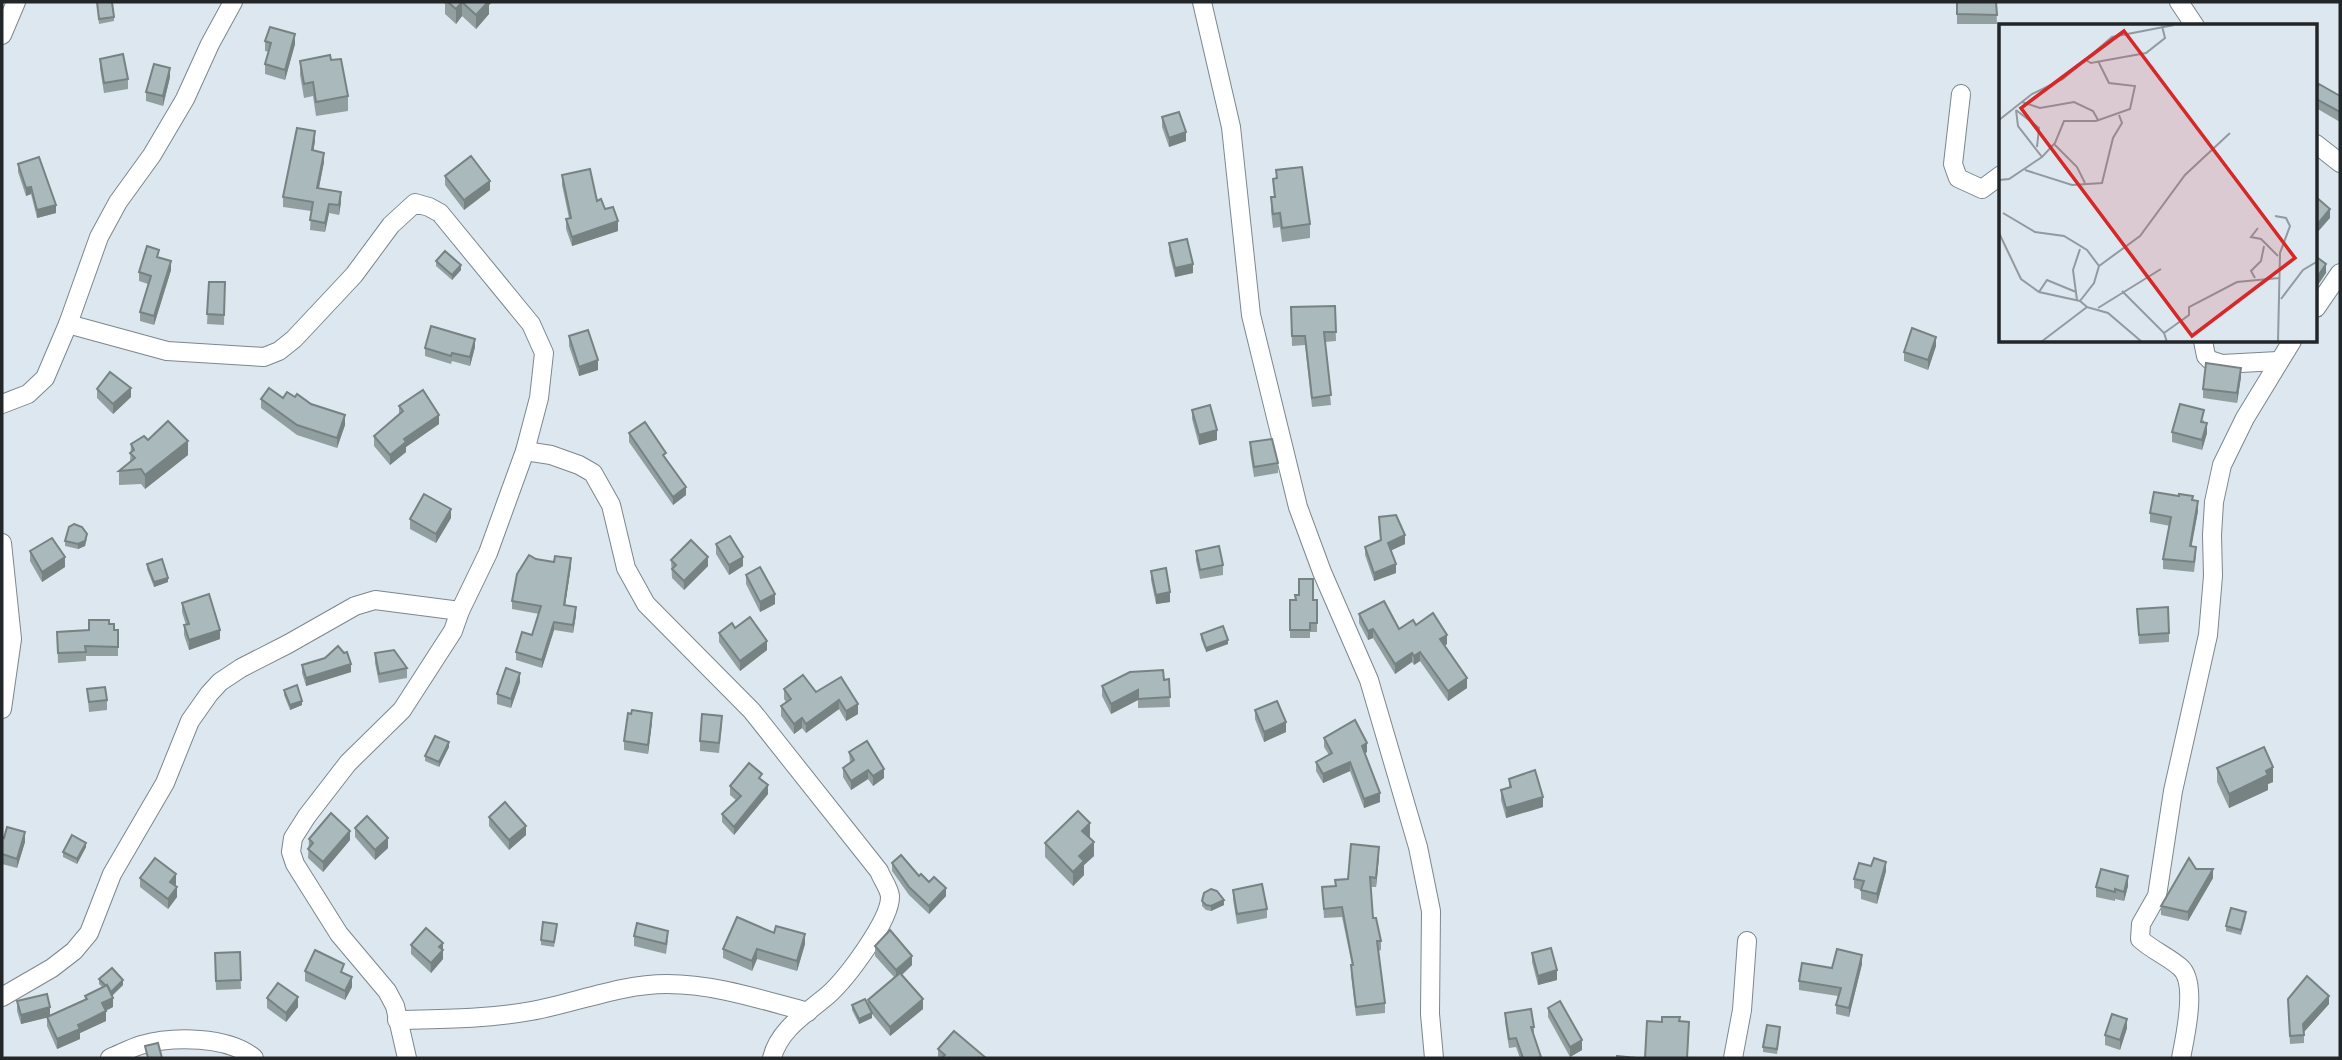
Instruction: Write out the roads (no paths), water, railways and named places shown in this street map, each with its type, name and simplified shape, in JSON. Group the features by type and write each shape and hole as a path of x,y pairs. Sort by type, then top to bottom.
{"street":[{"path":"2,35 16,2"},
{"path":"2,404 28,394 45,378 68,324 99,237 118,202 152,155 185,99 233,2"},
{"path":"1202,2 1231,127 1251,315 1298,508 1378,705 1418,846 1431,911 1430,1014 1434,1058"},
{"path":"2179,2 2194,24"},
{"path":"1961,94 1952,164 1958,177 1982,189 1999,176"},
{"path":"2318,146 2340,163"},
{"path":"68,324 167,351 264,356 279,351 294,339 354,275 391,225 411,205 419,203 440,213 531,324 544,353 539,398 525,451 488,553 453,631 402,710 348,763 293,838 291,852 295,864 339,934 387,991 395,1006 407,1058"},
{"path":"2318,305 2340,274"},
{"path":"2203,343 2206,356 2215,362 2278,361"},
{"path":"2181,1058 2189,980 2183,970 2150,949 2140,939 2141,924 2157,896 2173,790 2208,635 2213,576 2213,524 2222,465 2245,418 2291,343"},
{"path":"525,451 551,455 593,473 611,505 626,568 646,604 752,711 879,871 890,895 887,913 878,932 831,992 791,1025 781,1038 772,1058"},
{"path":"2,543 12,639 2,709"},
{"path":"2,996 52,968 74,951 89,933 112,874 165,783 190,721 220,682 355,606 375,600 460,611"},
{"path":"1733,1058 1742,1010 1747,941"},
{"path":"397,1020 486,1017 519,1013 620,989 663,984 698,985 808,1012"},
{"path":"110,1058 142,1045 177,1041 218,1041 254,1058"}]}
